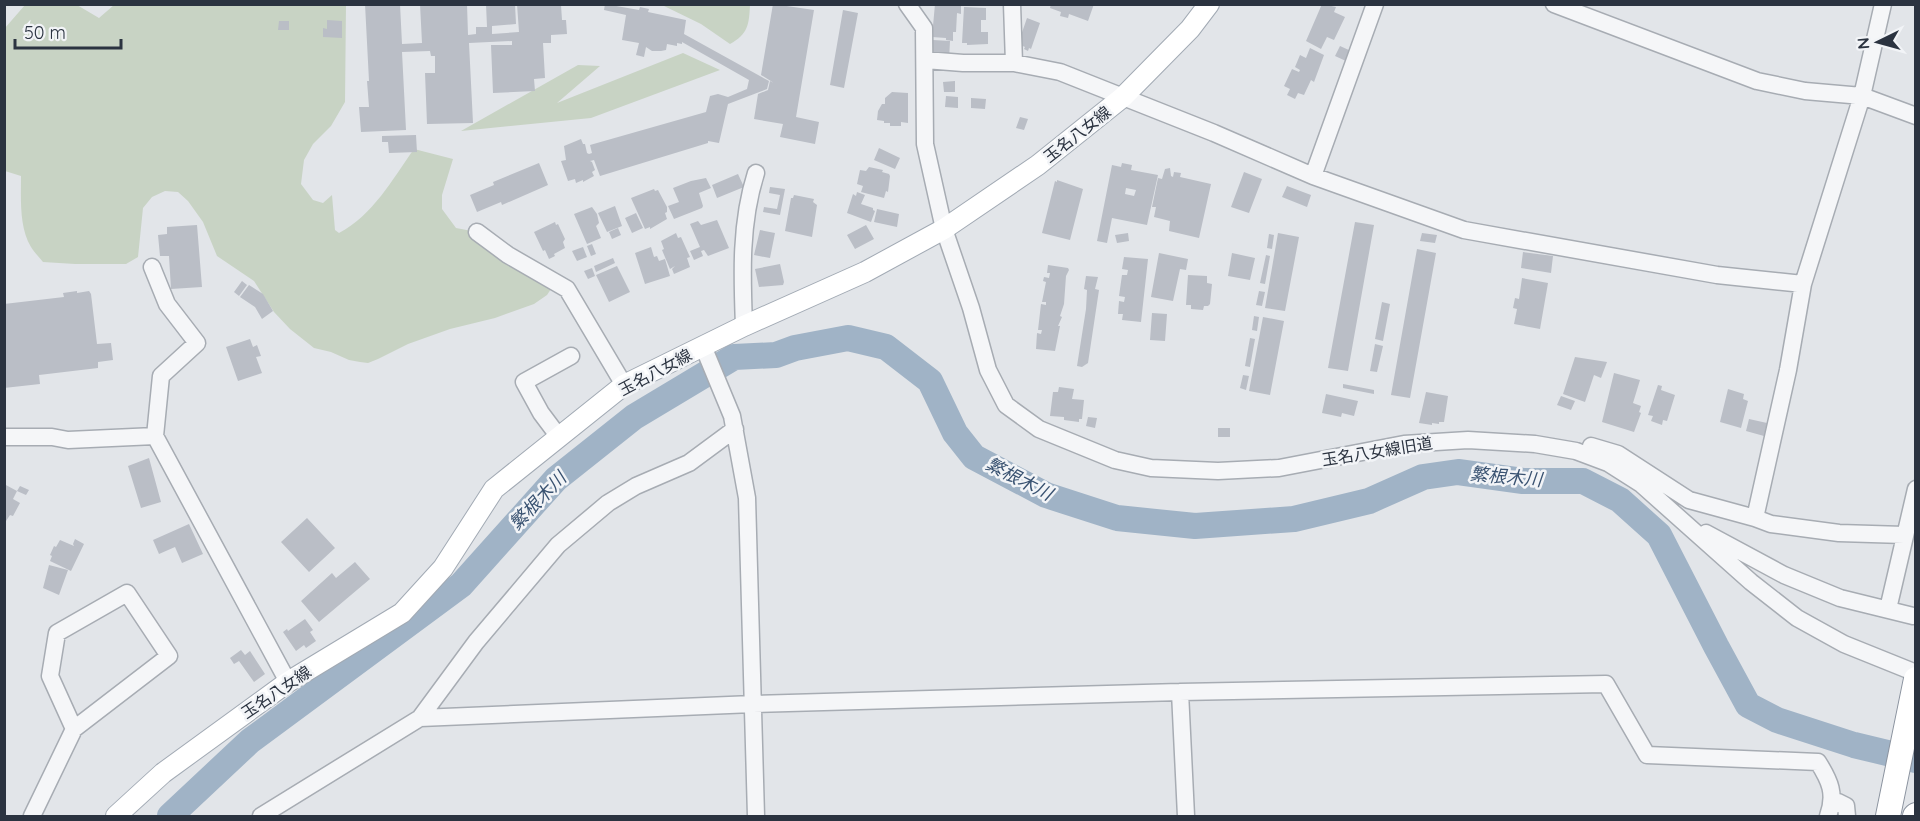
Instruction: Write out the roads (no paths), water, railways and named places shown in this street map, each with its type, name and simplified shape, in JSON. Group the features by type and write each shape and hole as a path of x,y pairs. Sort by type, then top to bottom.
{"highway":[{"path":"1888,816 1914,688"}],"main road":[{"name":"玉名八女線","path":"116,816 163,773 288,682 402,613 443,568 494,489 624,385 705,353 744,326 865,272 944,229 1038,165 1123,97 1190,29 1209,4"}],"street":[{"name":"玉名八女線旧道","path":"907,4 924,28 925,144 944,229 971,308 988,370 1006,405 1039,429 1116,460 1151,468 1218,471 1278,468 1404,444 1468,440 1535,444 1576,451 1608,464 1641,484 1751,582 1797,618 1844,644 1916,673"},
{"path":"1012,4 1014,63"},
{"path":"1313,176 1375,4"},
{"path":"1554,4 1757,81 1805,91 1862,96 1916,116"},
{"path":"1755,518 1788,370 1803,284 1862,96 1882,4"},
{"path":"925,60 1014,63 1060,72 1214,133 1313,176 1464,230 1717,275 1803,284"},
{"path":"744,326 742,279 744,225 756,173"},
{"path":"477,232 507,255 567,289 624,385"},
{"path":"152,267 167,304 197,343 161,376 155,436 288,682"},
{"path":"705,353 734,423 747,498 756,816"},
{"path":"559,437 541,413 524,382 571,356"},
{"path":"261,816 420,718 476,642 558,545 608,503 636,486 689,463 734,423"},
{"path":"4,437 52,437 68,440 155,436"},
{"path":"1576,451 1585,445 1618,454 1689,500 1770,524 1839,533 1904,535"},
{"path":"1888,609 1916,489"},
{"path":"1682,520 1785,575 1840,598 1913,616"},
{"path":"32,816 74,729 169,656 127,593 57,633 50,676 74,729"},
{"path":"420,718 753,704 1180,692 1606,684 1647,756 1818,762 1830,782 1830,811"},
{"path":"1180,692 1186,816"},
{"path":"1830,811 1838,802 1846,806 1847,816"}],"waterway":[{"name":"繁根木川","path":"170,816 250,741 461,585 556,479 634,417 734,357 776,355 795,348 848,338 886,347 930,381 955,433 974,457 1046,495 1117,518 1195,526 1294,519 1369,501 1423,477 1458,472 1523,481 1583,481 1620,500 1659,535 1748,705 1777,720 1854,745 1916,760"}]}
